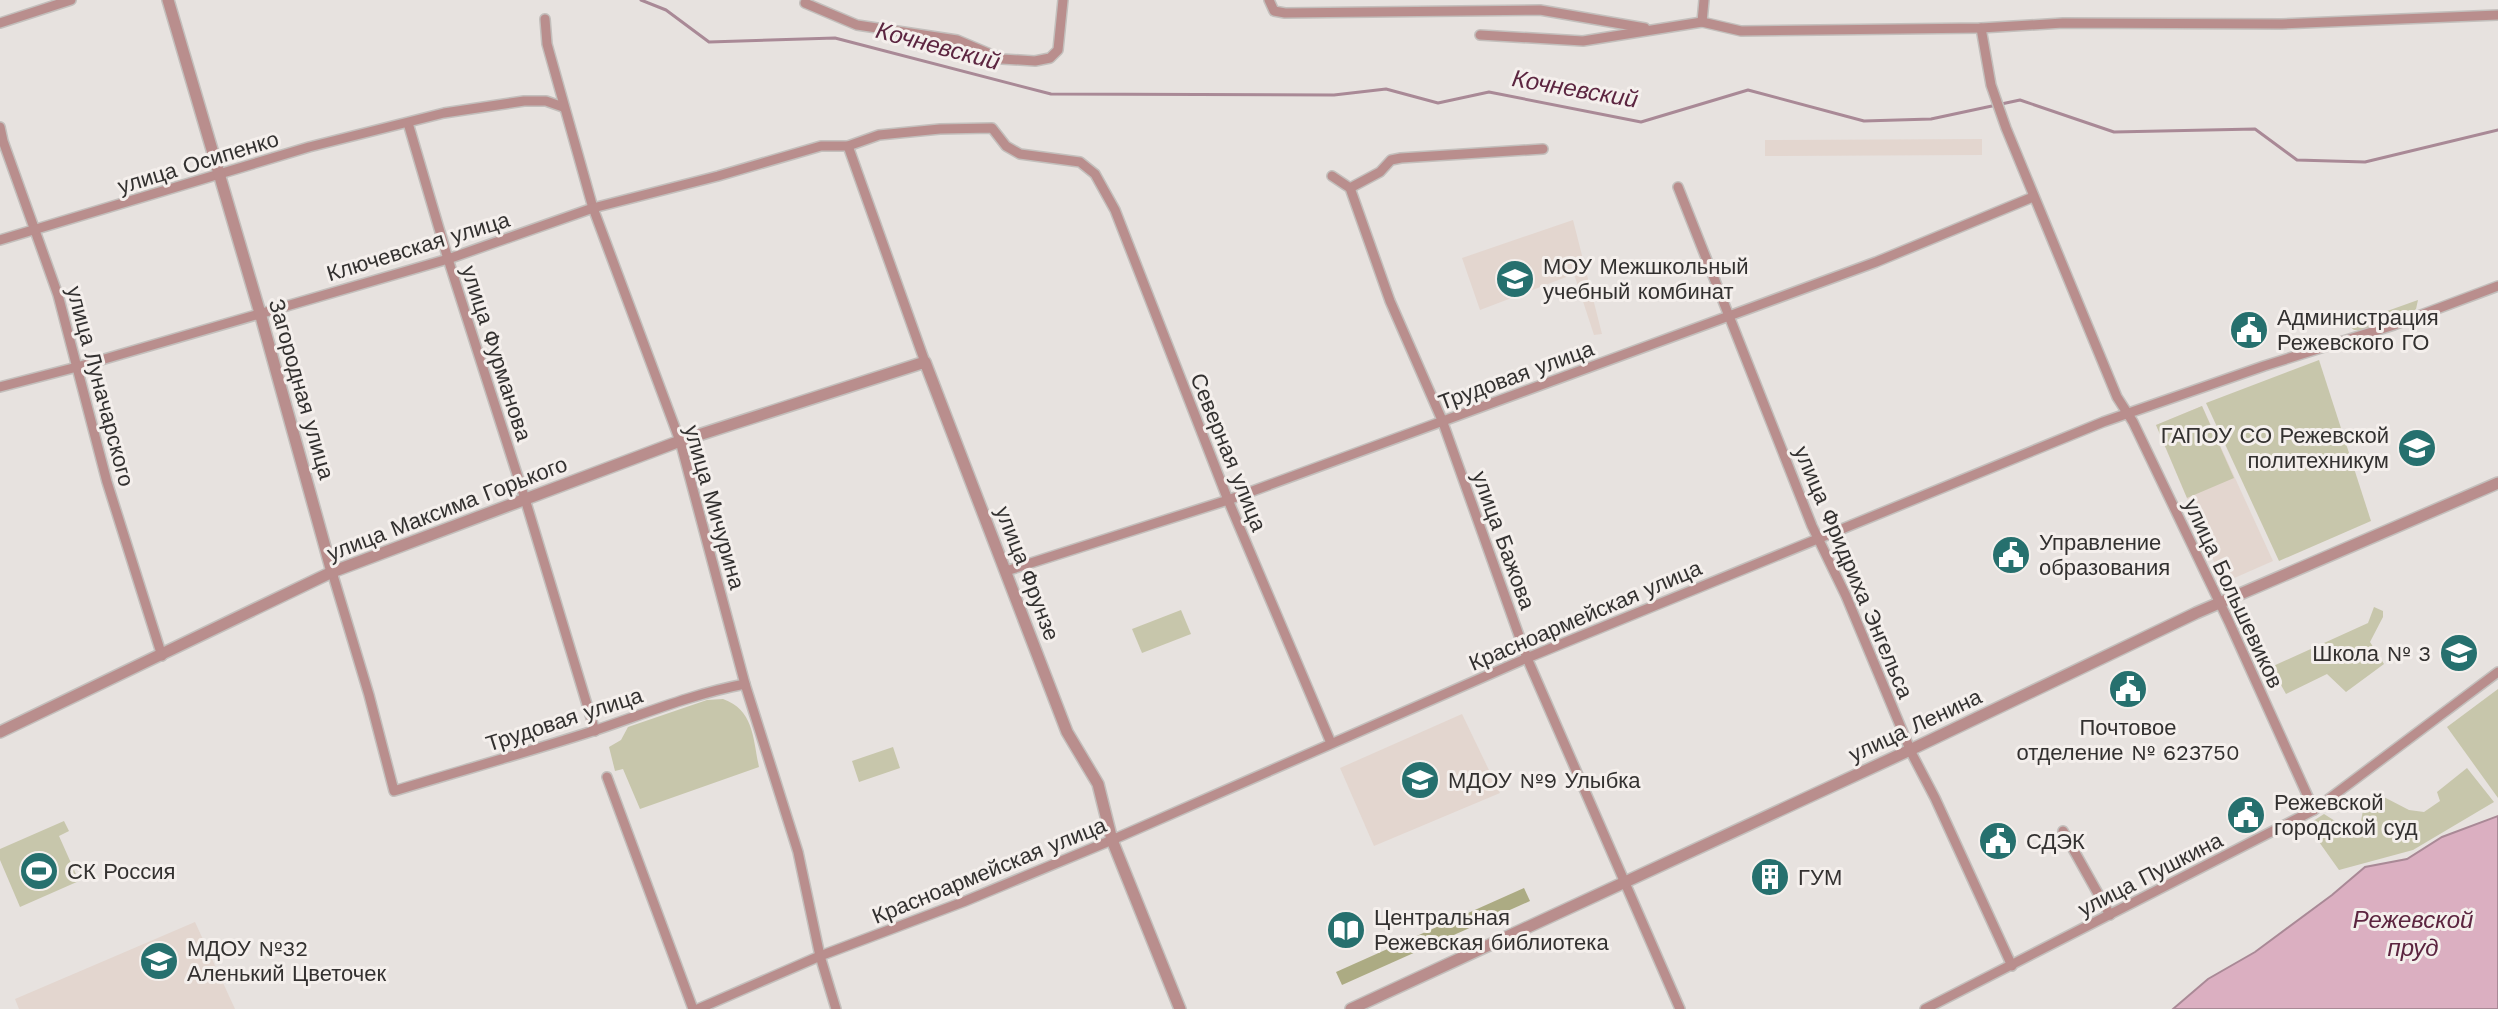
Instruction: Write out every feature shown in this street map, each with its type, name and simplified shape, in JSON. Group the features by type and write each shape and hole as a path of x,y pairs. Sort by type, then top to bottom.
{"street":[{"path":"0,23 71,0"},
{"name":"Загородная улица","path":"168,0 260,313 394,791"},
{"path":"805,3 857,25 957,40 1002,59 1035,61 1050,58 1058,50 1063,0"},
{"path":"1269,0 1274,11 1285,13 1540,10 1652,29"},
{"path":"1702,22 1704,0"},
{"path":"1480,35 1583,41 1702,22 1741,31 1981,28 2063,23 2282,24 2498,15"},
{"name":"улица Мичурина","path":"545,19 547,44 593,208 680,441 745,684 798,852 820,956 836,1009"},
{"name":"улица Большевиков","path":"1981,28 1991,85 2006,128 2117,397 2229,622 2314,810"},
{"name":"улица Осипенко","path":"0,240 309,147 444,113 524,101 546,101 563,107"},
{"name":"улица Фурманова","path":"408,123 595,731"},
{"name":"улица Луначарского","path":"0,127 58,295 107,482 162,656"},
{"name":"Ключевская улица","path":"0,387 448,259 593,208 821,146 848,146 879,135 992,128 1006,146 1020,154 1080,162 1095,174"},
{"name":"улица Фрунзе","path":"848,146 925,362 1067,732 1098,784 1112,840 1180,1009"},
{"path":"1332,176 1350,188 1380,172 1391,160 1543,149"},
{"name":"Северная улица","path":"1095,174 1115,210 1228,500 1331,743"},
{"name":"улица Фридриха Энгельса","path":"1678,187 1812,526 1846,596 1910,750 2012,966"},
{"name":"улица Бажова","path":"1350,188 1390,301 1442,420 1527,658 1680,1009"},
{"name":"Трудовая улица","path":"1006,571 1228,500 1731,317 1876,262 2033,197"},
{"name":"Красноармейская улица","path":"695,1009 1112,840 1527,658 2103,422 2394,325 2498,286"},
{"name":"улица Максима Горького","path":"0,732 332,572 680,441 925,362"},
{"name":"улица Ленина","path":"1351,1009 1910,750 2218,603 2498,483"},
{"name":"улица Пушкина","path":"1925,1009 2314,810 2498,672"},
{"name":"Трудовая улица","path":"394,791 595,731 666,704 745,684"},
{"path":"607,777 695,1009"},
{"path":"2063,831 2110,915"}],"shaded area":[{"path":"1982,139 1982,155 1765,156 1765,140"},
{"name":"МОУ Межшкольный учебный комбинат","path":"1573,220 1602,334 1594,335 1574,274 1480,310 1462,258"},
{"path":"2202,406 2273,561 2223,583 2156,425"},
{"name":"МДОУ №9 Улыбка","path":"1462,714 1500,793 1374,846 1340,768"},
{"path":"1524,888 1530,901 1342,985 1336,972"},
{"name":"МДОУ №32 Аленький Цветочек","path":"195,922 235,1009 19,1009 15,999"}],"green space":[{"path":"2418,300 2416,309 2411,313 2362,330 2354,330 2348,325"},
{"path":"2319,360 2371,521 2279,561 2206,403"},
{"path":"2202,406 2234,478 2187,498 2156,425"},
{"path":"2374,607 2383,611 2383,617 2370,642 2384,664 2346,692 2327,674 2286,694 2271,667 2368,623"},
{"path":"1181,610 1191,634 1142,653 1132,629"},
{"path":"2498,689 2498,798 2447,727"},
{"path":"723,699 741,710 746,718 759,767 640,809 623,769 615,771 609,747 621,740 628,727 707,700"},
{"path":"893,747 900,768 859,782 852,761"},
{"path":"2467,768 2494,802 2413,850 2339,870 2307,825 2324,814 2343,826 2361,821 2364,805 2380,795 2409,810 2424,812 2440,801 2437,792"},
{"name":"СК Россия","path":"64,821 69,831 59,836 79,881 20,907 0,860 0,849"}],"water":[{"name":"Режевской пруд","path":"2498,816 2498,1009 2173,1009 2208,979 2255,952 2365,867 2407,859 2442,837"}],"waterway":[{"name":"Кочневский","path":"641,0 666,10 709,42 835,38 1051,94 1334,95 1386,89 1438,103 1489,92 1641,122 1748,90 1864,121 1931,119 2020,100 2114,132 2255,129 2297,160 2365,162 2498,130"}],"place":[{"name":"МОУ Межшкольный учебный комбинат","path":"1515,279"},
{"name":"Администрация Режевского ГО","path":"2249,330"},
{"name":"ГАПОУ СО Режевской политехникум","path":"2417,448"},
{"name":"Управление образования","path":"2011,555"},
{"name":"Школа № 3","path":"2459,653"},
{"name":"Почтовое отделение № 623750","path":"2128,689"},
{"name":"МДОУ №9 Улыбка","path":"1420,780"},
{"name":"Режевской городской суд","path":"2246,815"},
{"name":"СДЭК","path":"1998,841"},
{"name":"СК Россия","path":"39,871"},
{"name":"ГУМ","path":"1770,877"},
{"name":"Центральная Режевская библиотека","path":"1346,930"},
{"name":"МДОУ №32 Аленький Цветочек","path":"159,961"}]}
